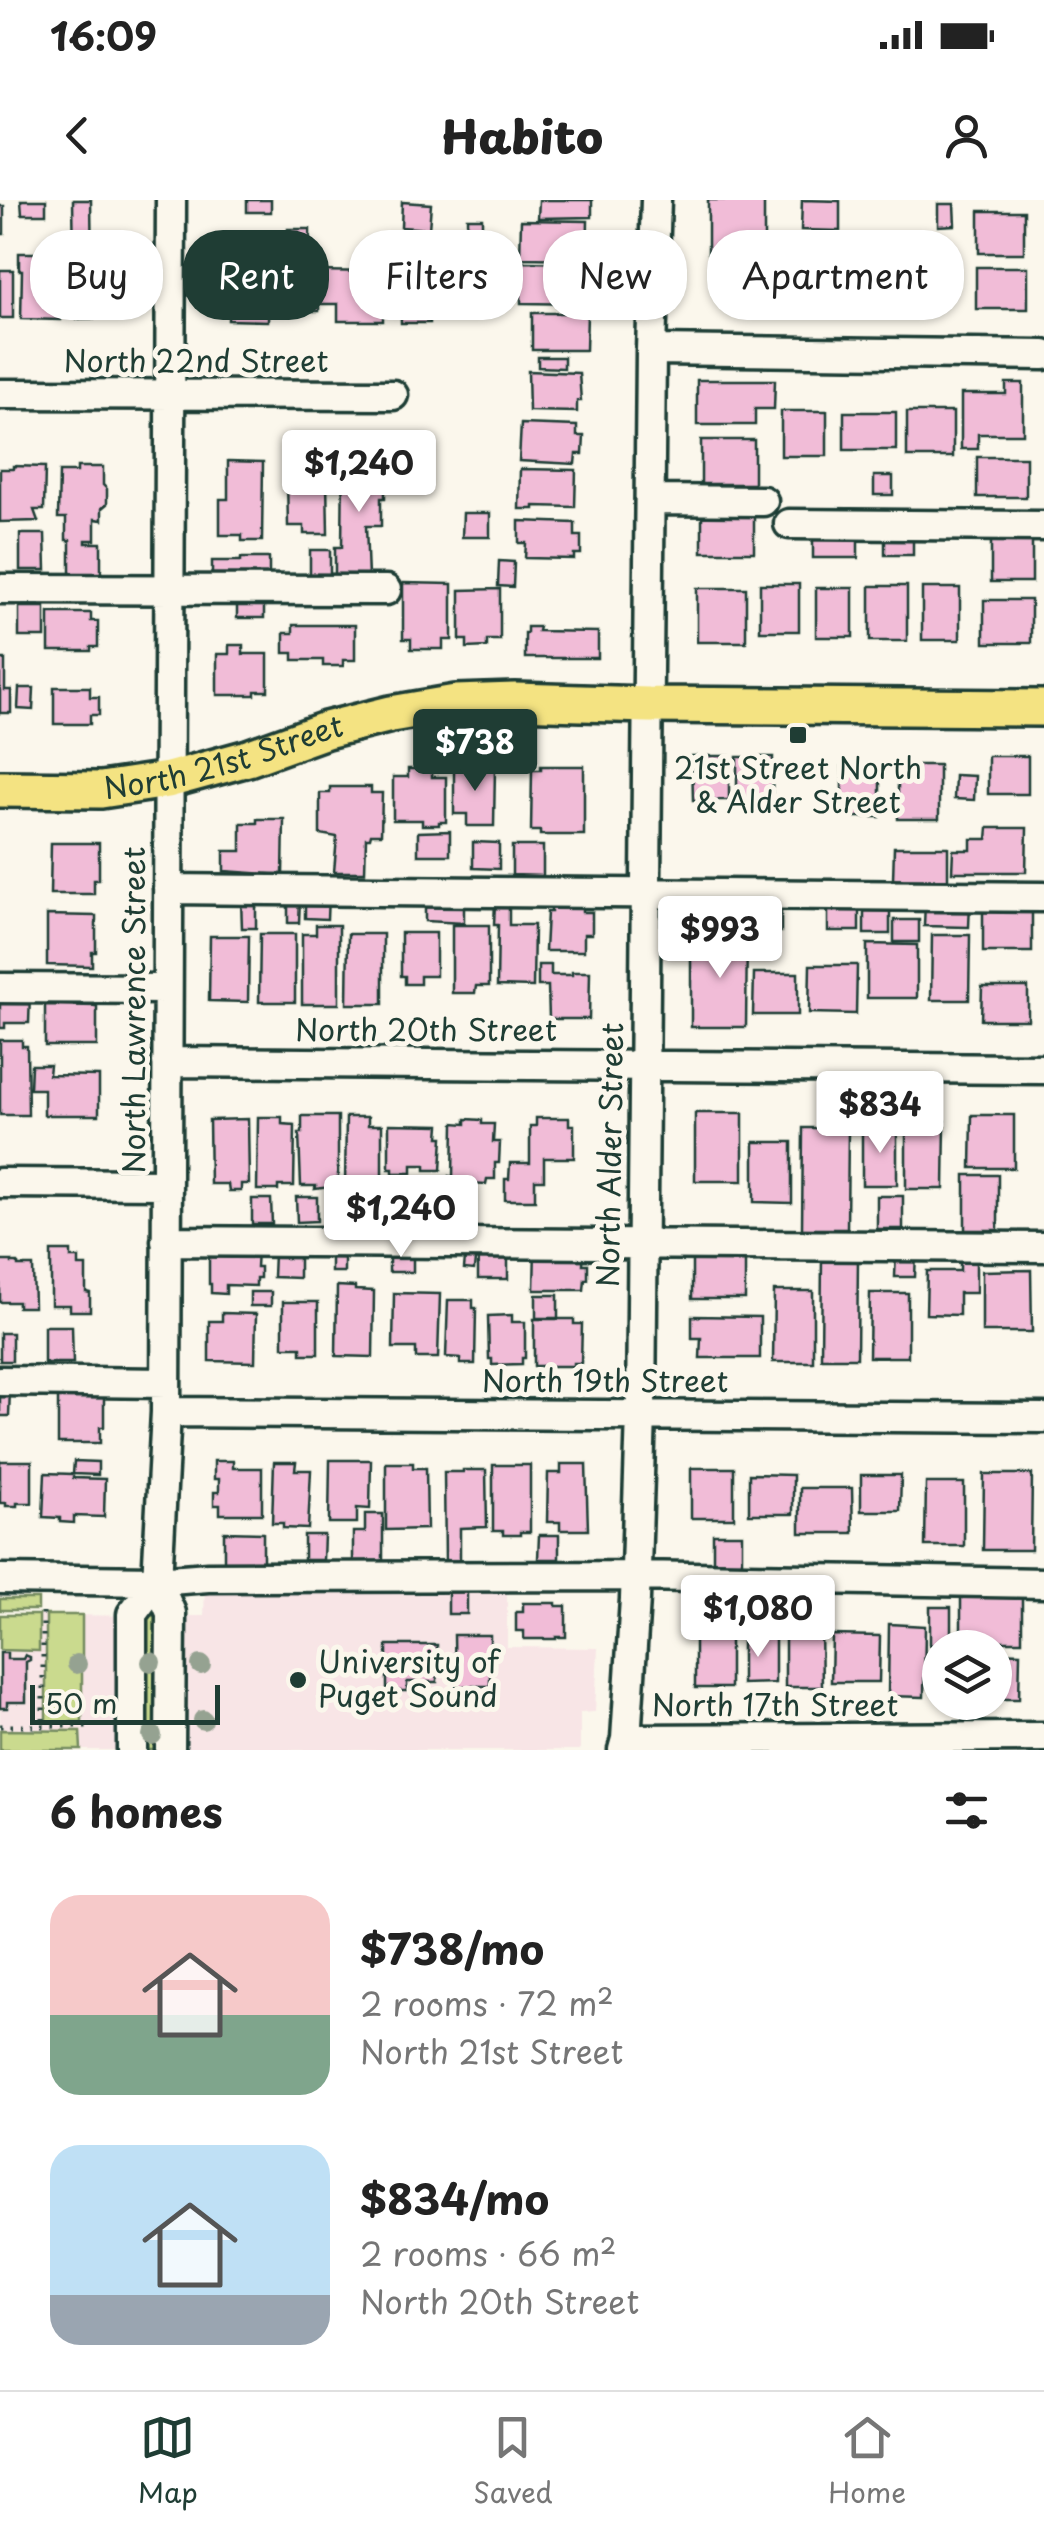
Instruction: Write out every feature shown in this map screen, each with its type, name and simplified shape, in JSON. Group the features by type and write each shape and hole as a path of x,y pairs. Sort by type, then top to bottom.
{"main road":[{"name":"North 21st Street","path":"0,789 101,790 168,780 248,758 326,730 456,703 1044,708"}],"street":[{"name":"North Lawrence Street","path":"157,1580 166,1412 171,200"},
{"name":"North Alder Street","path":"624,1744 636,1599 642,1414 651,350 656,200"},
{"path":"651,350 1044,355"},
{"name":"North 22nd Street","path":"0,394 393,396"},
{"path":"650,500 763,502"},
{"path":"789,524 1044,526"},
{"path":"0,589 386,590"},
{"path":"168,888 1044,897"},
{"path":"0,988 167,989"},
{"name":"North 20th Street","path":"167,1062 1044,1069"},
{"path":"0,1183 166,1184"},
{"path":"166,1240 1044,1247"},
{"path":"0,1381 166,1382"},
{"name":"North 19th Street","path":"166,1412 1044,1418"},
{"path":"0,1579 635,1576 1044,1583"},
{"path":"132,1750 132,1614 157,1580"},
{"path":"157,1580 171,1613 170,1750"},
{"name":"North 17th Street","path":"624,1744 1044,1737"}],"path":[{"path":"43,1613 44,1726"},
{"path":"0,1726 88,1726"}],"shaded area":[{"name":"University of Puget Sound","path":"205,1586 507,1590 507,1647 598,1648 595,1712 580,1713 580,1750 0,1750 0,1615 204,1616"}],"green space":[{"path":"0,1599 38,1599 38,1610 0,1610"},
{"path":"0,1615 39,1615 39,1651 0,1650"},
{"path":"46,1615 82,1615 82,1722 46,1722"},
{"path":"140,1615 161,1616 161,1750 140,1750"},
{"path":"0,1730 80,1731 81,1750 0,1750"}],"building":[{"path":"21,200 46,200 46,214 22,214"},
{"path":"73,200 91,200 91,230 74,230"},
{"path":"247,200 271,200 271,212 247,212"},
{"path":"539,200 592,200 592,217 538,218"},
{"path":"708,200 764,200 764,230 708,230"},
{"path":"802,200 840,201 840,230 801,230"},
{"path":"402,202 431,204 429,229 401,227"},
{"path":"938,204 954,204 955,225 938,226"},
{"path":"0,206 4,206 4,234 0,234"},
{"path":"979,211 1024,211 1024,253 979,253"},
{"path":"467,218 482,218 482,230 467,230"},
{"path":"521,220 588,221 588,230 543,230 543,258 523,258"},
{"path":"19,253 30,253 30,319 21,319"},
{"path":"523,262 543,262 543,303 523,303"},
{"path":"976,267 1028,267 1028,309 976,309"},
{"path":"0,270 13,270 13,318 0,318"},
{"path":"329,271 349,272 349,320 383,321 338,321 338,304 329,304"},
{"path":"532,313 543,313 543,320 587,320 586,350 532,350"},
{"path":"401,320 430,320 430,323"},
{"path":"538,357 564,357 564,368 538,367"},
{"path":"528,371 579,373 581,401 577,401 577,412 529,411"},
{"path":"697,380 775,380 774,409 755,409 755,425 697,425"},
{"path":"1006,383 1023,383 1023,434 978,434 978,449 961,449 961,394 1006,394"},
{"path":"781,411 827,411 827,456 781,456"},
{"path":"844,412 896,412 896,450 844,450"},
{"path":"907,412 953,412 953,457 907,457"},
{"path":"521,424 577,426 577,436 584,436 583,454 576,454 575,464 519,461"},
{"path":"701,440 754,440 754,484 701,484"},
{"path":"977,457 1026,457 1026,497 977,497"},
{"path":"317,460 317,480 327,480 328,534 304,534 304,526 288,526 289,461"},
{"path":"228,461 263,462 262,541 242,541 242,535 220,535 220,499 228,499"},
{"path":"343,461 385,461 381,526 366,526 368,577 335,577 335,547 342,547"},
{"path":"45,467 44,510 34,510 38,521 0,522 0,469"},
{"path":"77,467 103,467 107,504 102,508 102,520 95,519 95,540 86,540 101,543 101,574 70,574 66,518 58,518 59,472 77,472"},
{"path":"520,469 576,470 575,507 519,509"},
{"path":"874,476 893,476 893,495 874,495"},
{"path":"463,513 490,513 490,537 462,537"},
{"path":"702,514 754,514 754,552 702,552"},
{"path":"519,521 575,523 575,536 581,536 581,554 574,554 574,559 525,558 526,543 519,543"},
{"path":"813,531 858,531 858,558 813,558"},
{"path":"20,534 45,534 46,570 20,570"},
{"path":"885,534 913,534 913,555 885,555"},
{"path":"991,537 1032,537 1032,582 991,582"},
{"path":"310,550 330,550 330,577 310,577"},
{"path":"269,558 269,579 212,579 212,561"},
{"path":"499,561 514,562 513,587 498,586"},
{"path":"403,583 452,584 452,640 443,640 443,649 411,649 411,639 403,639"},
{"path":"760,584 799,584 799,631 760,631"},
{"path":"870,586 907,586 907,641 870,641"},
{"path":"697,588 746,588 746,642 697,642"},
{"path":"816,588 853,588 853,637 816,637"},
{"path":"922,588 960,588 960,640 922,640"},
{"path":"500,589 500,640 487,640 487,647 467,648 467,640 460,640 460,590"},
{"path":"984,600 1031,600 1031,643 984,643"},
{"path":"237,601 264,602 264,618 237,618"},
{"path":"19,607 45,607 45,637 19,637"},
{"path":"49,613 91,613 91,621 98,621 98,647 91,647 91,651 49,651"},
{"path":"293,625 355,625 355,660 343,660 343,666 323,666 323,660 293,660 293,653 284,653 284,633 293,633"},
{"path":"527,627 539,627 538,631 598,632 598,658 525,658"},
{"path":"229,645 243,645 243,654 268,654 268,691 217,695 217,654 229,654"},
{"path":"0,659 5,659 5,690 11,690 11,713 0,713"},
{"path":"54,687 90,687 90,697 99,697 99,715 90,715 90,724 54,724"},
{"path":"19,688 34,688 33,710 18,709"},
{"path":"692,756 729,756 729,800 693,800"},
{"path":"988,756 1028,756 1028,794 988,794"},
{"path":"737,757 773,757 772,800 737,800"},
{"path":"842,764 880,764 880,817 842,817"},
{"path":"917,765 939,765 939,819 898,819 898,774 917,774"},
{"path":"454,766 495,766 494,826 467,826 467,814 454,814"},
{"path":"541,766 584,766 584,835 540,835 540,831 531,831 532,770 541,770"},
{"path":"408,769 432,769 432,777 446,777 446,822 422,825 422,820 393,820 393,777 408,777"},
{"path":"955,775 975,776 974,800 954,799"},
{"path":"330,787 371,787 371,793 382,793 381,834 366,838 365,872 334,872 337,837 320,834 320,793 330,793"},
{"path":"257,819 284,819 283,875 224,871 224,851 241,851 241,823 257,823"},
{"path":"988,828 1027,828 1026,872 952,872 953,850 971,850 971,839 987,839"},
{"path":"450,831 450,855 418,855 418,832"},
{"path":"473,842 499,843 499,869 473,868"},
{"path":"51,843 99,843 99,880 94,880 94,894 50,894"},
{"path":"512,846 543,846 543,876 512,875"},
{"path":"894,847 948,847 948,880 893,880"},
{"path":"305,895 328,896 327,919 305,918"},
{"path":"425,897 464,899 464,923 425,921"},
{"path":"288,898 300,898 299,923 288,923"},
{"path":"551,899 582,899 582,912 592,912 592,934 584,934 584,951 545,951"},
{"path":"890,899 890,934 864,934 864,900"},
{"path":"241,900 256,900 256,928 242,928"},
{"path":"719,901 746,901 745,923 718,922"},
{"path":"495,902 509,902 509,925 534,925 533,987 497,986"},
{"path":"925,902 970,903 969,927 924,926"},
{"path":"828,903 859,903 859,931 828,931"},
{"path":"983,904 1032,904 1032,952 983,952"},
{"path":"753,906 781,906 781,932 753,932"},
{"path":"47,915 96,916 92,966 47,965"},
{"path":"894,920 919,920 919,942 894,942"},
{"path":"316,925 339,925 339,1004 302,1004 302,934 316,934"},
{"path":"452,925 489,925 489,986 476,986 475,993 452,993"},
{"path":"710,930 747,930 746,1027 691,1027 691,949 710,949"},
{"path":"401,933 436,933 436,976 420,976 420,984 405,984 405,976 401,976"},
{"path":"260,934 295,934 295,1002 259,1002"},
{"path":"348,934 383,934 383,1004 347,1004"},
{"path":"932,935 970,935 969,1000 931,1000"},
{"path":"210,936 249,936 248,1002 209,1001"},
{"path":"867,944 917,945 917,998 867,998"},
{"path":"538,965 551,965 551,975 590,972 589,1019 549,1019 548,986 538,986"},
{"path":"810,965 857,965 856,1014 809,1013"},
{"path":"754,973 798,973 798,1015 753,1015"},
{"path":"982,987 1028,987 1028,1020 981,1020"},
{"path":"0,995 30,995 29,1023 5,1023 5,1028 0,1028"},
{"path":"45,1005 97,1006 97,1046 45,1046"},
{"path":"0,1040 22,1040 22,1046 27,1046 28,1115 0,1115"},
{"path":"31,1065 50,1065 49,1075 99,1076 99,1115 44,1115 44,1089 30,1089"},
{"path":"695,1113 743,1113 743,1181 695,1181"},
{"path":"972,1115 1014,1115 1014,1168 971,1168"},
{"path":"302,1116 338,1116 338,1186 301,1186"},
{"path":"258,1117 282,1117 282,1124 295,1125 294,1186 257,1190"},
{"path":"346,1117 368,1117 368,1125 382,1125 382,1186 345,1186"},
{"path":"536,1118 569,1118 569,1125 574,1125 574,1158 544,1158 544,1180 535,1180 535,1200 505,1200 510,1163 530,1163 530,1126 536,1126"},
{"path":"248,1119 249,1184 241,1184 241,1191 229,1191 228,1184 210,1184 209,1120"},
{"path":"466,1119 494,1124 493,1142 500,1142 495,1179 487,1179 486,1184 470,1183 469,1209 474,1209 474,1225 427,1224 429,1195 449,1195 454,1123 466,1124"},
{"path":"906,1121 945,1121 944,1189 906,1189"},
{"path":"389,1124 440,1125 441,1170 412,1165 412,1173 393,1173 389,1169"},
{"path":"862,1126 897,1126 897,1185 862,1185"},
{"path":"803,1128 848,1128 847,1229 802,1229"},
{"path":"754,1142 792,1142 792,1203 754,1202"},
{"path":"965,1175 998,1175 998,1230 965,1230"},
{"path":"877,1196 903,1196 903,1229 877,1229"},
{"path":"296,1197 317,1197 317,1221 297,1222"},
{"path":"252,1199 271,1199 272,1224 252,1224"},
{"path":"342,1201 361,1201 361,1225 342,1225"},
{"path":"466,1247 476,1248 474,1270 464,1269"},
{"path":"331,1248 344,1248 344,1272 331,1272"},
{"path":"535,1248 584,1249 588,1279 584,1290 534,1290"},
{"path":"209,1249 257,1250 260,1278 256,1278 256,1286 226,1285 226,1294 211,1293"},
{"path":"389,1249 413,1249 413,1272 389,1272"},
{"path":"960,1250 976,1250 976,1293 959,1293 959,1315 926,1314 927,1271 960,1271"},
{"path":"51,1251 71,1251 71,1258 79,1258 79,1266 86,1266 90,1311 70,1311 70,1305 51,1305"},
{"path":"478,1251 508,1251 508,1279 478,1279"},
{"path":"896,1252 916,1253 915,1277 895,1277"},
{"path":"274,1253 299,1254 299,1278 273,1277"},
{"path":"822,1256 858,1256 857,1358 821,1358"},
{"path":"692,1257 745,1257 745,1299 692,1299"},
{"path":"0,1261 33,1266 34,1307 0,1302"},
{"path":"1031,1270 1032,1332 982,1332 982,1271"},
{"path":"337,1286 374,1291 373,1357 336,1356"},
{"path":"774,1291 813,1291 813,1362 773,1362"},
{"path":"250,1292 271,1292 271,1306 250,1306"},
{"path":"394,1293 440,1294 438,1358 416,1358 416,1348 393,1348"},
{"path":"870,1293 908,1293 908,1357 869,1357"},
{"path":"536,1295 558,1295 558,1318 536,1318"},
{"path":"448,1300 473,1300 475,1364 460,1364 460,1358 446,1357"},
{"path":"283,1302 318,1302 318,1354 301,1354 301,1347 283,1347"},
{"path":"222,1313 256,1314 255,1362 209,1361 209,1321 222,1321"},
{"path":"512,1315 512,1322 525,1322 525,1358 522,1364 492,1365 488,1316"},
{"path":"692,1316 760,1317 760,1358 700,1358 701,1338 692,1338"},
{"path":"534,1319 574,1319 574,1324 582,1324 581,1363 534,1366"},
{"path":"44,1326 72,1326 73,1363 44,1363"},
{"path":"0,1333 12,1333 12,1361 0,1361"},
{"path":"0,1389 10,1389 9,1416 0,1416"},
{"path":"58,1394 104,1394 100,1443 58,1443"},
{"path":"330,1460 371,1460 370,1509 357,1508 357,1523 329,1523"},
{"path":"0,1461 32,1461 32,1503 0,1503"},
{"path":"74,1461 98,1462 98,1475 73,1474"},
{"path":"214,1461 233,1461 233,1468 262,1468 262,1514 220,1514 220,1505 214,1505 219,1479 214,1479"},
{"path":"274,1462 296,1462 295,1470 311,1470 308,1529 283,1528 283,1523 272,1523"},
{"path":"386,1463 413,1463 413,1468 426,1468 427,1529 386,1530"},
{"path":"561,1464 586,1464 588,1530 560,1530 560,1522 547,1522 548,1473 561,1473"},
{"path":"493,1465 530,1465 530,1532 503,1535 503,1531 493,1531"},
{"path":"691,1468 734,1468 734,1518 691,1518"},
{"path":"486,1470 487,1527 460,1528 460,1561 445,1562 444,1472"},
{"path":"45,1473 105,1479 104,1517 74,1516 74,1523 43,1517"},
{"path":"749,1474 793,1475 793,1514 749,1514"},
{"path":"984,1474 1032,1474 1031,1550 983,1550"},
{"path":"861,1475 901,1475 900,1511 861,1511"},
{"path":"926,1483 964,1483 964,1546 925,1546"},
{"path":"800,1488 852,1488 853,1533 800,1533"},
{"path":"365,1514 383,1514 383,1562 353,1562 353,1532 365,1532"},
{"path":"224,1532 263,1533 263,1562 224,1562"},
{"path":"713,1534 742,1534 742,1564 713,1564"},
{"path":"304,1535 324,1535 323,1560 304,1560"},
{"path":"539,1535 559,1535 559,1559 538,1559"},
{"path":"961,1588 1022,1588 1022,1641 1012,1641 1012,1630 961,1630"},
{"path":"448,1589 467,1589 467,1614 448,1614"},
{"path":"693,1591 739,1592 738,1620 693,1620"},
{"path":"756,1591 778,1591 779,1616 757,1617"},
{"path":"523,1603 566,1606 566,1637 524,1639 524,1631 516,1631 516,1612 523,1612"},
{"path":"930,1607 951,1607 951,1630 930,1630"},
{"path":"889,1624 925,1626 922,1697 888,1696"},
{"path":"785,1629 821,1629 822,1687 785,1687"},
{"path":"695,1631 730,1631 730,1688 695,1688"},
{"path":"454,1635 490,1635 490,1686 455,1686"},
{"path":"832,1635 880,1636 879,1682 831,1682"},
{"path":"742,1637 775,1637 775,1683 742,1684"},
{"path":"387,1645 437,1645 437,1682 407,1682 407,1691 387,1691"},
{"path":"0,1653 7,1653 7,1659 30,1657 26,1662 26,1702 7,1702 7,1708 0,1708"},
{"path":"1012,1653 1020,1653 1019,1699 1012,1699"}],"place":[{"name":"21st Street North & Alder Street","path":"798,735"},
{"name":"University of Puget Sound","path":"298,1680"}]}
